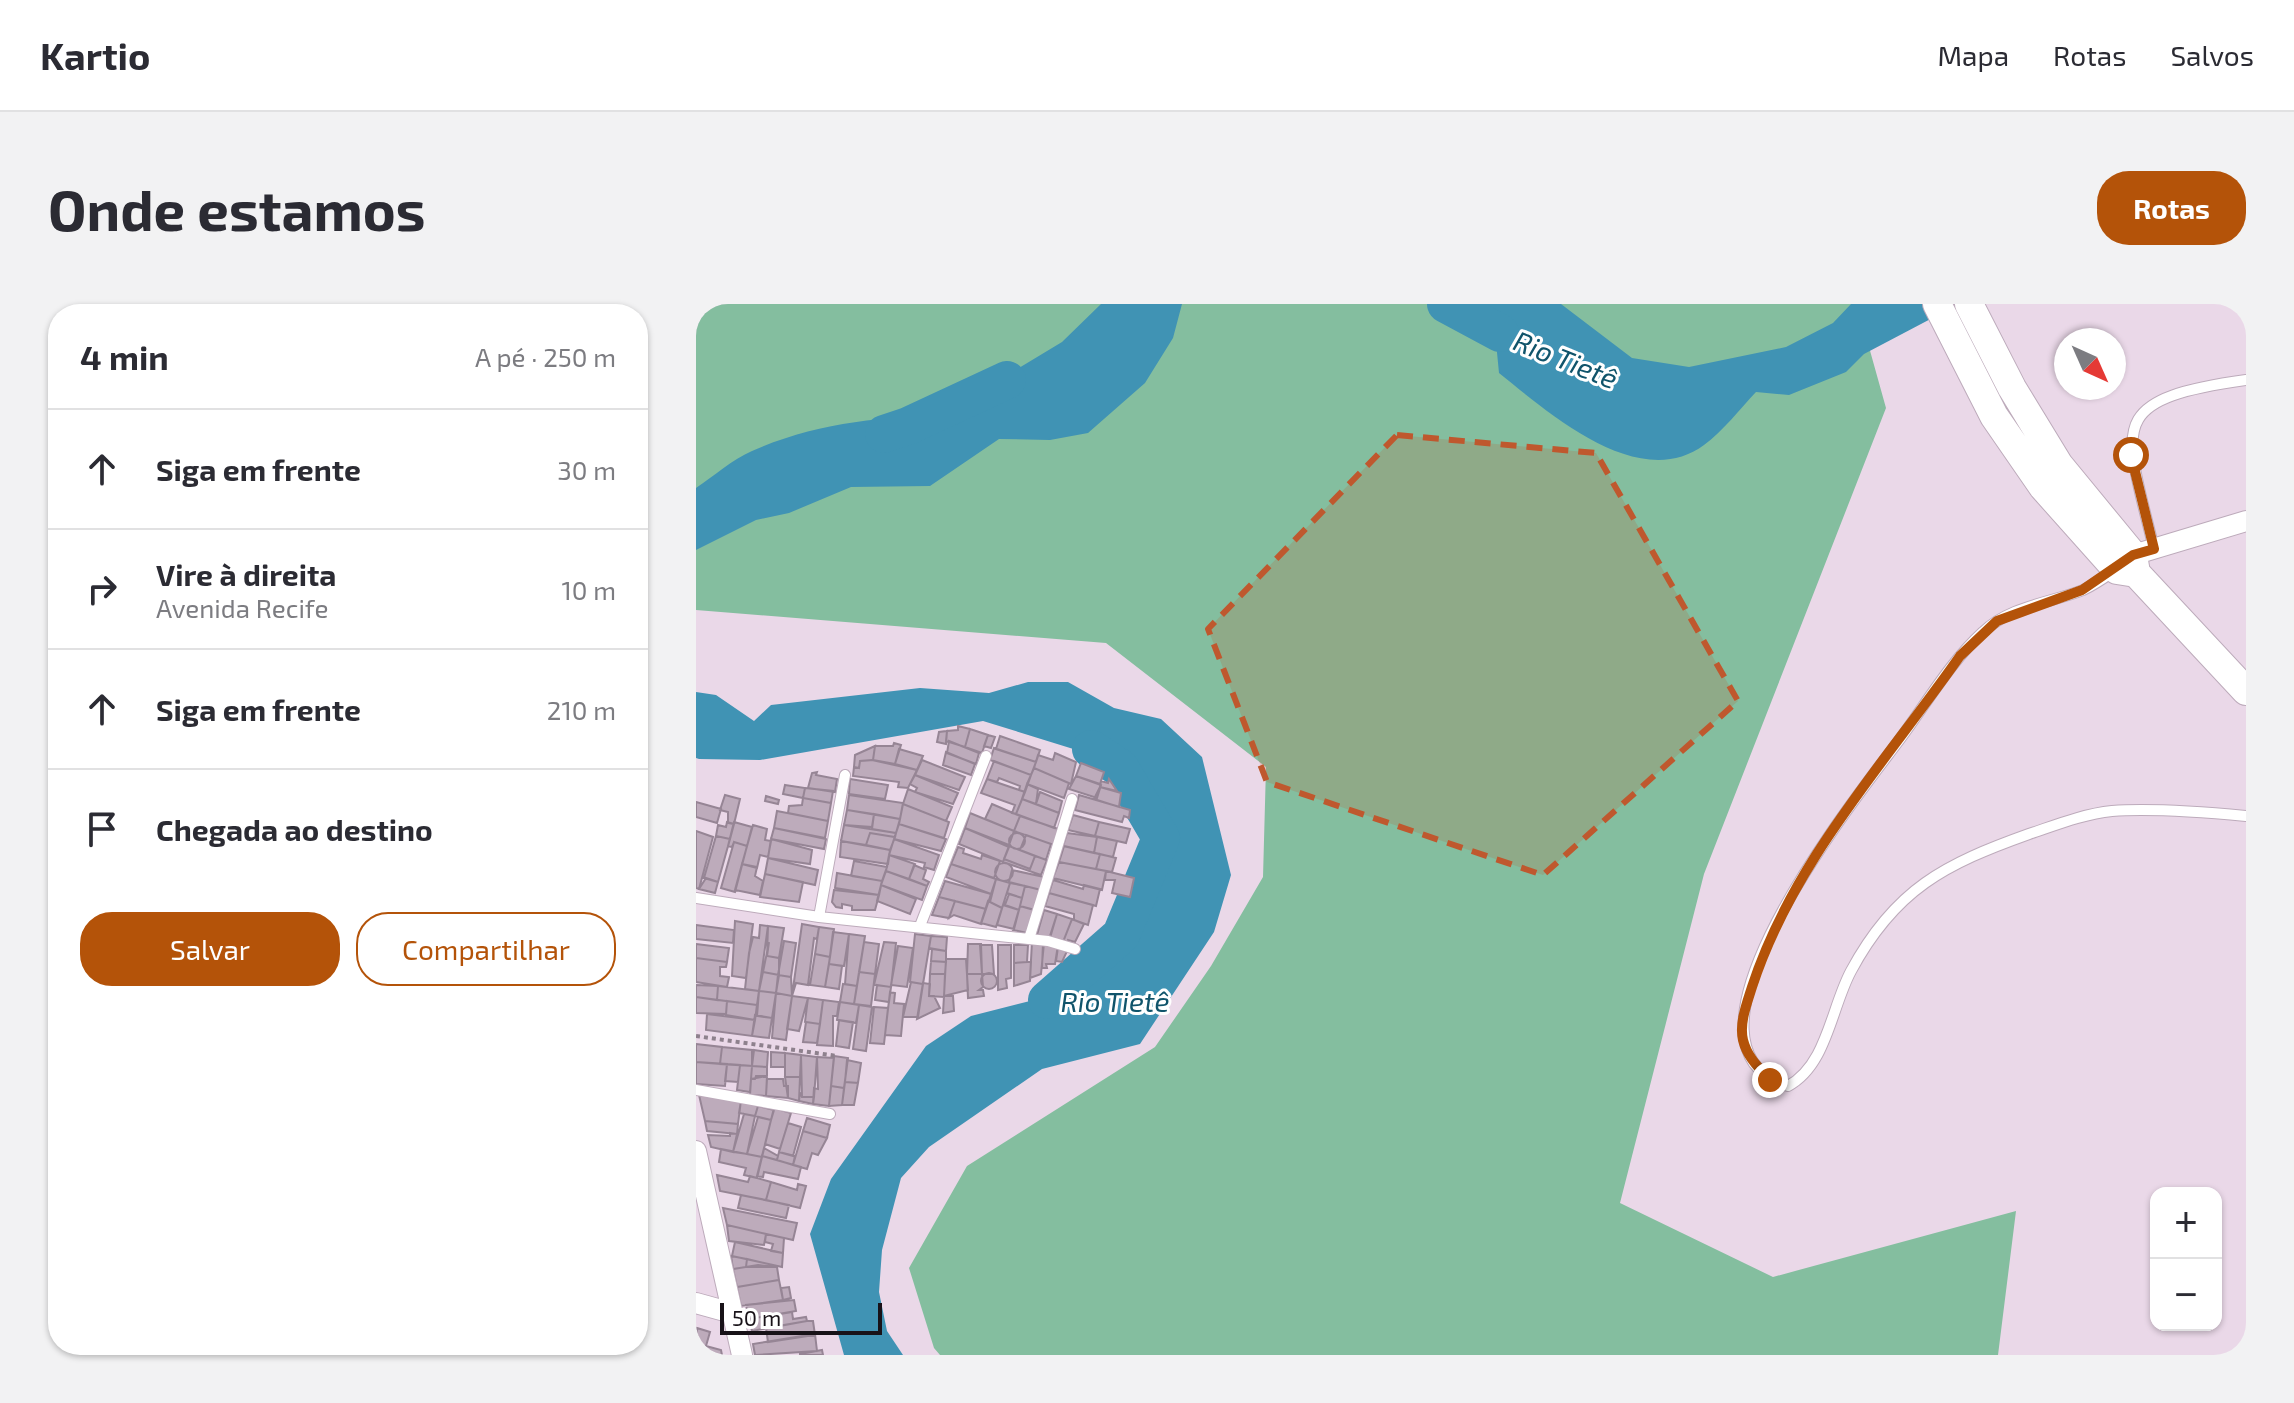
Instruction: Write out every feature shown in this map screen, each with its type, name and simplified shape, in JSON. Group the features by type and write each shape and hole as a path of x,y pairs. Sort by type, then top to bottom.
{"main road":[{"path":"1937,304 1994,416 2043,487 2135,562"},
{"path":"1969,304 2012,388 2059,465 2135,562 2246,691"}],"street":[{"path":"2135,562 2246,521"},
{"path":"696,1151 742,1355"},
{"path":"696,1303 732,1313"}],"lane":[{"path":"2246,380 2188,388 2148,404 2132,427 2135,562 2082,590 1997,621 1960,656 1791,891 1769,936 1743,1014 1743,1039 1752,1061 1770,1080 1788,1086 1804,1077 1813,1063 1849,974 1874,932 1904,898 1929,878 1972,856 2067,821 2112,811 2246,816"},
{"path":"920,926 986,756"},
{"path":"819,917 845,775"},
{"path":"1029,939 1072,799"},
{"path":"696,898 819,917 1029,939 1075,949"},
{"path":"696,1090 830,1114"}],"path":[{"path":"696,1036 837,1056"}],"highlighted area":[{"path":"1397,435 1596,453 1738,701 1543,875 1267,782 1208,629"}],"green space":[{"path":"696,304 1857,304 1886,408 1704,874 1620,1203 1773,1277 2016,1211 1998,1355 940,1355 934,1348 909,1268 967,1166 1155,1047 1211,966 1263,877 1266,767 1106,643 696,610"}],"water":[{"path":"1101,304 1182,304 1173,338 1145,383 1088,433 1050,440 999,439 930,486 851,487 789,513 756,520 696,550 696,488 738,458 776,441 850,423 950,416 968,393 1009,374 1062,342"},
{"name":"Rio Tietê","path":"1446,304 1561,304 1632,358 1689,367 1786,347 1833,323 1851,304 1959,304 1864,354 1846,372 1789,395 1756,392 1704,445 1679,457 1652,460 1624,454 1596,442 1543,408 1499,373 1495,332"},
{"name":"Rio Tietê","path":"1028,682 1068,682 1114,708 1161,719 1202,757 1231,875 1214,932 1140,1044 1042,1069 929,1147 901,1178 882,1250 879,1292 887,1331 903,1355 844,1355 810,1234 831,1179 926,1046 971,1016 1034,1000 1086,965 1117,939 1155,889 1165,849 1157,813 1127,780 1083,752 983,721 760,760 699,759 696,758 696,692 716,695 754,721 771,705 920,688 989,693"}],"building":[{"path":"958,726 970,729 965,747 946,741 947,731 958,730"},
{"path":"970,729 988,735 982,753 965,747"},
{"path":"947,731 946,744 937,742 939,732"},
{"path":"988,735 995,737 991,748 984,746"},
{"path":"1000,736 1040,750 1036,762 996,749"},
{"path":"949,741 979,753 976,764 947,753"},
{"path":"894,743 901,745 895,764 873,760 875,746 893,746"},
{"path":"875,746 873,760 860,761 859,768 854,767 855,755"},
{"path":"994,748 1036,762 1031,775 990,760"},
{"path":"899,749 923,756 917,770 895,764"},
{"path":"946,752 975,764 971,775 943,765"},
{"path":"1055,753 1076,762 1071,784 1034,768 1038,755 1053,760"},
{"path":"872,760 917,770 908,788 898,787 899,782 853,776 854,767 859,768 860,761"},
{"path":"922,760 965,777 959,790 915,775"},
{"path":"994,761 1031,775 1025,792 1019,790 1020,786 999,778 997,782 987,779"},
{"path":"1081,763 1104,772 1100,784 1076,776"},
{"path":"1034,768 1069,783 1064,798 1027,784"},
{"path":"817,772 816,775 837,779 835,792 808,788 812,773"},
{"path":"915,775 958,793 953,804 915,792 917,788 910,784"},
{"path":"1076,776 1101,785 1097,798 1069,789"},
{"path":"850,779 888,785 885,799 849,794"},
{"path":"987,779 1025,792 1016,814 1012,813 1015,805 981,793"},
{"path":"1109,779 1117,791 1100,787 1101,781 1108,783"},
{"path":"1027,784 1038,789 1036,804 1022,799"},
{"path":"785,785 805,788 803,798 783,794"},
{"path":"1100,787 1121,793 1119,807 1094,799"},
{"path":"805,788 833,791 831,803 803,798"},
{"path":"908,789 952,807 946,821 903,804"},
{"path":"1040,792 1062,801 1059,813 1036,804"},
{"path":"725,795 740,799 734,824 728,823 728,812 720,810"},
{"path":"849,795 903,803 900,819 847,810"},
{"path":"1079,795 1130,810 1129,818 1124,816 1122,822 1075,810"},
{"path":"766,796 779,800 778,804 765,801"},
{"path":"803,798 831,803 828,821 788,813 789,806 802,805"},
{"path":"1022,799 1059,813 1054,828 1016,814"},
{"path":"696,802 721,809 717,823 696,817"},
{"path":"903,804 949,822 944,838 899,824"},
{"path":"992,804 1020,816 1014,831 985,819"},
{"path":"847,810 874,814 872,827 844,825"},
{"path":"777,811 828,821 825,838 774,828"},
{"path":"970,813 1014,831 1009,845 965,828"},
{"path":"874,814 900,819 896,833 872,829"},
{"path":"1073,815 1099,822 1095,836 1068,830"},
{"path":"1020,816 1058,829 1054,845 1014,831"},
{"path":"727,822 734,824 730,839 716,836 718,825 726,827"},
{"path":"734,822 752,827 747,846 734,842 732,847 728,846"},
{"path":"1099,822 1130,829 1126,843 1095,836"},
{"path":"899,824 946,839 941,851 894,839"},
{"path":"753,825 767,829 765,840 771,841 768,857 760,855 757,868 742,864"},
{"path":"844,825 896,833 895,837 870,833 866,845 841,841"},
{"path":"774,828 826,839 824,849 771,839"},
{"path":"965,828 1009,847 1003,862 959,844"},
{"path":"696,831 713,837 699,889 696,888"},
{"path":"870,833 895,837 890,850 866,845"},
{"path":"1017,833 1023,835 1023,847 1017,849 1011,847 1009,841 1011,835"},
{"path":"1067,833 1097,837 1094,853 1063,846"},
{"path":"1026,835 1051,844 1046,860 1020,850"},
{"path":"716,836 730,839 718,882 704,878"},
{"path":"1097,837 1117,841 1113,857 1094,853"},
{"path":"771,839 812,850 810,864 768,858"},
{"path":"894,839 939,855 934,870 924,867 925,863 889,855"},
{"path":"841,841 890,850 888,864 840,857"},
{"path":"734,842 747,846 735,892 721,888"},
{"path":"1009,846 1035,856 1030,869 1004,859"},
{"path":"1064,846 1100,854 1096,869 1059,862"},
{"path":"958,847 964,849 963,853 981,859 982,855 1000,861 994,878 951,864"},
{"path":"1100,854 1116,858 1112,872 1096,869"},
{"path":"889,855 915,864 909,879 886,871"},
{"path":"1035,856 1047,860 1041,875 1003,862 1004,859 1030,869"},
{"path":"768,858 818,870 815,885 765,874"},
{"path":"854,861 887,867 882,881 851,876"},
{"path":"1059,862 1106,871 1102,890 1053,878"},
{"path":"1004,863 1013,872 1004,881 995,872"},
{"path":"742,864 757,867 755,876 763,881 760,895 735,890"},
{"path":"951,864 996,879 991,894 946,877"},
{"path":"914,865 926,870 923,879 929,882 927,886 909,879"},
{"path":"1012,870 1044,877 1041,890 1009,882"},
{"path":"886,871 927,886 922,900 881,885"},
{"path":"1106,871 1134,878 1130,897 1112,893 1115,880 1105,880"},
{"path":"837,873 882,881 879,895 835,888"},
{"path":"765,874 803,882 799,902 760,897"},
{"path":"706,878 718,882 715,893 699,889"},
{"path":"996,879 1010,883 1002,908 990,902"},
{"path":"1053,880 1083,889 1084,885 1100,889 1096,906 1049,893"},
{"path":"945,881 991,894 986,909 939,897"},
{"path":"1010,883 1025,886 1022,898 1007,893"},
{"path":"881,885 916,899 910,914 877,901"},
{"path":"1025,886 1041,890 1035,910 1020,906"},
{"path":"834,890 879,895 875,910 852,910 852,906 842,904 842,908 836,907 832,902"},
{"path":"1049,893 1093,905 1088,925 1074,920 1074,914 1045,906"},
{"path":"1009,894 1022,898 1019,910 1005,905"},
{"path":"939,897 955,901 949,918 932,915"},
{"path":"955,901 986,909 981,924 954,915 949,918"},
{"path":"988,901 1002,908 996,927 981,923"},
{"path":"1003,905 1019,910 1014,929 997,925"},
{"path":"1020,906 1034,910 1027,933 1013,930"},
{"path":"1044,910 1057,914 1049,939 1037,935"},
{"path":"1057,914 1072,919 1063,942 1050,938"},
{"path":"1072,919 1084,924 1075,942 1068,940 1067,944 1063,942"},
{"path":"735,921 753,924 746,978 732,976"},
{"path":"802,924 819,927 817,939 814,938 808,985 796,983 792,996"},
{"path":"696,925 734,930 733,943 696,939"},
{"path":"760,925 768,926 759,991 745,989 749,953 753,937 759,938"},
{"path":"768,926 784,928 779,958 767,956"},
{"path":"819,927 834,929 830,957 815,954"},
{"path":"833,932 849,934 844,966 829,964"},
{"path":"849,934 865,936 857,986 845,984"},
{"path":"915,934 931,936 923,984 910,982"},
{"path":"931,936 947,937 946,951 929,948"},
{"path":"784,941 796,943 791,977 778,975"},
{"path":"769,942 767,956 779,958 779,975 763,972"},
{"path":"864,942 879,944 875,974 859,972"},
{"path":"884,942 896,943 891,987 874,985"},
{"path":"1032,942 1044,943 1041,974 1030,978"},
{"path":"1043,943 1058,945 1055,964 1046,964 1047,968 1042,968"},
{"path":"696,944 729,948 727,962 696,958"},
{"path":"968,944 981,944 982,974 967,974"},
{"path":"980,945 992,945 994,974 982,974"},
{"path":"998,945 1011,945 1011,978 1006,979 1007,988 998,990"},
{"path":"1014,945 1028,945 1027,962 1014,963"},
{"path":"898,946 913,948 907,987 891,985"},
{"path":"1058,947 1068,949 1062,962 1056,961"},
{"path":"932,949 946,951 946,962 931,961"},
{"path":"815,954 830,957 825,987 810,985"},
{"path":"696,958 727,962 726,967 720,967 720,976 729,977 727,987 696,982"},
{"path":"946,959 966,959 968,990 944,996"},
{"path":"931,961 946,962 945,974 930,974"},
{"path":"1031,962 1030,981 1014,986 1014,963"},
{"path":"829,964 842,966 839,989 825,987"},
{"path":"763,972 779,975 776,993 759,991"},
{"path":"859,972 875,974 871,1006 854,1004"},
{"path":"989,973 997,981 989,989 981,981"},
{"path":"930,974 945,974 944,997 929,996"},
{"path":"967,974 982,974 983,987 979,990 983,990 984,996 968,998"},
{"path":"778,975 791,977 792,996 776,993"},
{"path":"911,982 923,984 918,1017 903,1017"},
{"path":"923,983 930,984 929,996 934,996 940,1008 917,1019"},
{"path":"843,984 857,986 854,1004 840,1002"},
{"path":"696,985 718,986 717,1000 696,997"},
{"path":"877,985 891,987 889,1002 875,1000"},
{"path":"718,986 759,991 757,1005 717,1000"},
{"path":"759,991 776,993 772,1018 757,1016"},
{"path":"890,992 895,993 894,1003 904,1004 901,1036 885,1035"},
{"path":"776,993 792,996 786,1040 772,1038"},
{"path":"792,996 808,998 799,1031 787,1029"},
{"path":"944,996 953,996 954,1011 943,1013"},
{"path":"696,997 727,1001 726,1014 696,1013"},
{"path":"808,998 823,1000 820,1024 805,1022"},
{"path":"823,1000 839,1002 837,1016 833,1016 833,1046 817,1045"},
{"path":"727,1001 757,1005 755,1020 726,1015"},
{"path":"840,1002 859,1005 856,1023 837,1020"},
{"path":"859,1005 872,1007 866,1051 853,1049"},
{"path":"874,1007 888,1008 884,1044 870,1043"},
{"path":"707,1014 755,1020 752,1036 706,1030"},
{"path":"755,1015 772,1018 769,1038 752,1036"},
{"path":"839,1020 853,1022 849,1048 836,1046"},
{"path":"806,1022 820,1024 817,1043 803,1042"},
{"path":"696,1044 722,1047 720,1064 696,1062"},
{"path":"722,1047 752,1050 752,1066 720,1064"},
{"path":"754,1050 768,1052 767,1067 752,1066"},
{"path":"771,1052 785,1053 785,1067 771,1067"},
{"path":"785,1053 801,1055 800,1077 785,1077"},
{"path":"801,1055 817,1057 814,1097 802,1097"},
{"path":"834,1056 848,1058 844,1088 831,1086"},
{"path":"817,1057 834,1058 829,1106 813,1104 814,1088 818,1089"},
{"path":"847,1060 861,1063 858,1083 845,1082"},
{"path":"696,1062 727,1064 725,1086 696,1084"},
{"path":"727,1064 740,1065 738,1082 725,1081"},
{"path":"740,1065 752,1066 750,1092 737,1090"},
{"path":"752,1066 767,1067 767,1076 751,1079"},
{"path":"767,1076 766,1096 750,1095 751,1079"},
{"path":"785,1077 800,1077 799,1101 788,1098"},
{"path":"767,1079 783,1079 784,1086 788,1086 788,1098 766,1096"},
{"path":"845,1082 858,1083 854,1105 842,1105"},
{"path":"831,1086 844,1088 842,1105 829,1106"},
{"path":"800,1093 802,1097 814,1097 813,1104 799,1101"},
{"path":"699,1095 741,1100 738,1124 705,1121"},
{"path":"741,1101 758,1106 755,1116 739,1113"},
{"path":"758,1106 774,1110 771,1120 755,1116"},
{"path":"774,1108 791,1113 780,1149 765,1144"},
{"path":"744,1114 755,1116 747,1154 733,1152"},
{"path":"758,1117 771,1120 762,1157 747,1154"},
{"path":"807,1118 830,1125 827,1138 803,1131"},
{"path":"705,1121 738,1124 737,1134 707,1131"},
{"path":"788,1123 801,1127 793,1156 779,1152"},
{"path":"803,1131 827,1138 818,1155 812,1153 807,1169 793,1165"},
{"path":"730,1133 737,1134 733,1152 711,1147 708,1135 730,1136"},
{"path":"764,1148 778,1156 777,1160 762,1156"},
{"path":"721,1149 762,1157 757,1178 744,1175 746,1168 719,1162"},
{"path":"779,1152 795,1156 793,1165 777,1160"},
{"path":"762,1156 801,1167 798,1179 764,1172 763,1177 757,1176"},
{"path":"717,1175 748,1182 750,1176 771,1182 766,1200 720,1191"},
{"path":"771,1182 797,1190 798,1184 806,1186 800,1208 766,1200"},
{"path":"741,1195 789,1205 786,1218 738,1208"},
{"path":"723,1208 797,1223 793,1240 727,1225"},
{"path":"727,1225 766,1234 764,1245 729,1241"},
{"path":"766,1234 784,1238 783,1253 771,1251 773,1244 765,1242"},
{"path":"735,1242 783,1253 782,1267 732,1256"},
{"path":"731,1256 747,1259 746,1267 733,1269"},
{"path":"747,1259 777,1266 777,1267 746,1267"},
{"path":"758,1265 777,1267 779,1280 737,1287 733,1269"},
{"path":"779,1280 783,1300 741,1306 737,1287"},
{"path":"789,1287 791,1298 783,1300 781,1288"},
{"path":"794,1300 796,1311 749,1319 746,1305"},
{"path":"792,1312 793,1319 806,1317 807,1321 752,1331 749,1319"},
{"path":"813,1321 815,1335 768,1342 766,1328"},
{"path":"697,1328 710,1332 706,1346 721,1350 722,1355 696,1355"},
{"path":"815,1334 817,1351 755,1355 753,1344"},
{"path":"822,1350 823,1355 800,1355 800,1354"}],"waterway":[{"name":"Rio Tietê","path":"1446,304 1500,333"},
{"name":"Rio Tietê","path":"884,434 1007,380"},
{"name":"Rio Tietê","path":"1047,1000 1121,935 1161,838 1120,768 1091,749"}],"route":[{"path":"1770,1080 1752,1061 1743,1039 1743,1014 1769,936 1791,891 1960,656 1984,630 2014,613 2082,590 2117,570 2133,555 2154,549 2131,455"}]}
